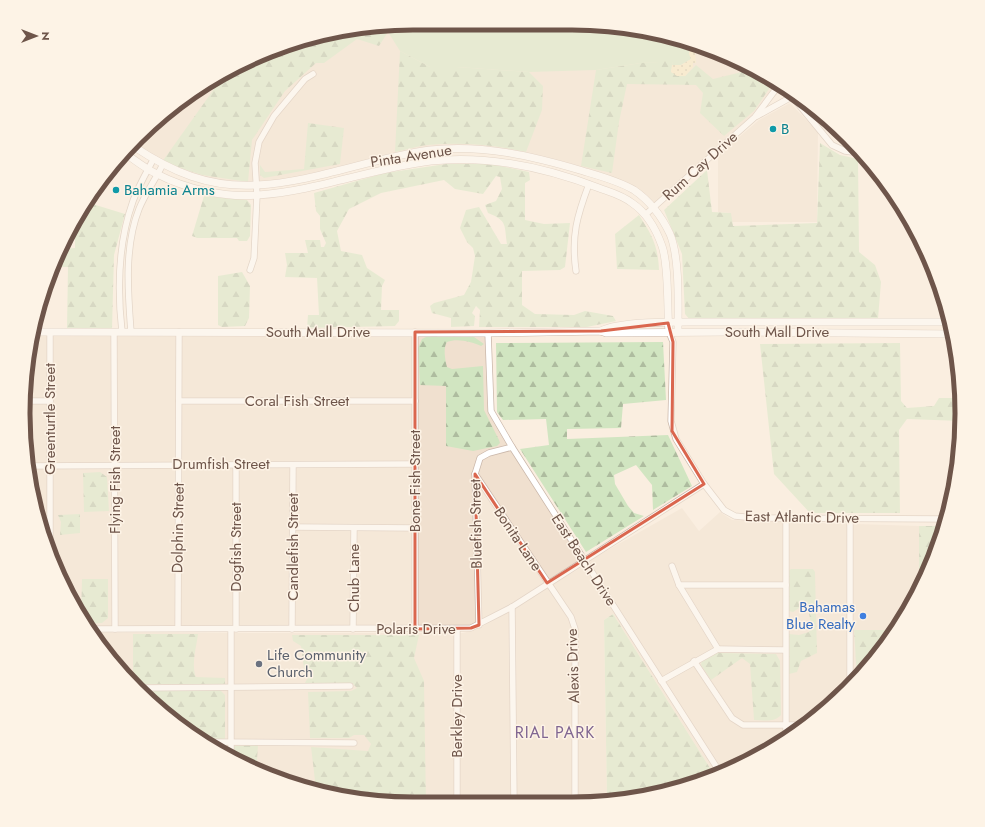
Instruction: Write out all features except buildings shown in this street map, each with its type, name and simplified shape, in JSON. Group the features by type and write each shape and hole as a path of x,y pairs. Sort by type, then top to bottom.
{"street":[{"path":"250,270 254,258 256,196 255,163 259,142 274,116 305,79 313,74"},
{"name":"Rum Cay Drive","path":"645,215 755,117 776,89"},
{"name":"Rum Cay Drive","path":"755,117 789,98"},
{"path":"801,106 832,145 844,151 851,151"},
{"name":"Pinta Avenue","path":"136,148 162,166 203,181 256,185 312,176 430,150 468,148 509,152 559,164 625,186 640,195 653,208 662,220 674,244 676,254 678,332"},
{"path":"430,150 432,161"},
{"name":"Pinta Avenue","path":"129,156 158,175 202,190 256,196 323,185 393,168 432,161 469,160 508,163 556,174 589,184 628,200 645,215 659,237 665,256 669,332"},
{"name":"Flying Fish Street","path":"115,629 114,464 118,298 124,233 135,197 153,160"},
{"path":"131,332 129,297 133,232 143,201 162,166"},
{"path":"576,271 574,255 576,219 589,184"},
{"path":"135,197 143,201"},
{"path":"118,298 129,297"},
{"name":"South Mall Drive","path":"601,331 606,328 678,322 944,322"},
{"path":"729,322 729,332"},
{"name":"South Mall Drive","path":"39,332 488,333 601,331 606,333 729,332 947,334"},
{"name":"Greenturtle Street","path":"50,332 50,537"},
{"name":"Dolphin Street","path":"178,332 178,628"},
{"name":"Bone Fish Street","path":"415,332 415,629"},
{"name":"East Atlantic Drive","path":"669,332 673,342 672,431 704,484 724,510 734,516 786,518 940,519"},
{"name":"East Atlantic Drive","path":"673,342 678,332"},
{"name":"East Beach Drive","path":"488,333 491,411 512,447 717,768"},
{"path":"30,401 50,401"},
{"name":"Coral Fish Street","path":"179,401 415,401"},
{"name":"Bluefish Street","path":"479,625 475,474 480,458 489,453 512,447"},
{"name":"Drumfish Street","path":"33,466 114,464 414,464"},
{"name":"Dogfish Street","path":"231,750 230,688 234,629 236,465"},
{"name":"Candlefish Street","path":"292,629 293,465"},
{"name":"Bonita Lane","path":"475,474 547,583"},
{"name":"Polaris Drive","path":"96,628 471,628 512,607 547,583 704,484"},
{"path":"786,518 786,731"},
{"path":"850,518 850,677"},
{"path":"293,527 414,528"},
{"name":"Chub Lane","path":"353,629 354,528"},
{"path":"672,566 679,584 718,649"},
{"name":"Alexis Drive","path":"547,583 571,617 574,629 575,797"},
{"path":"679,584 786,585"},
{"path":"512,607 514,797"},
{"name":"Berkley Drive","path":"457,629 457,797"},
{"path":"661,681 718,649 785,650"},
{"path":"694,662 732,718 743,725 795,725"},
{"path":"145,688 350,686"},
{"path":"216,742 354,743"}],"highlighted area":[{"path":"668,323 673,342 672,431 704,484 547,583 475,474 479,625 471,628 415,629 415,332 601,331"}],"shaded area":[{"path":"414,30 572,30 622,33 646,37 695,50 741,70 780,92 653,208 633,190 509,152 430,150 256,185 203,181 137,148 180,109 222,81 267,59 290,50 339,37 363,33"},
{"path":"790,103 818,132 817,222 731,222 731,213 718,212 718,155 759,120"},
{"path":"39,331 488,333 491,411 585,560 471,628 96,629 81,605 59,560 50,537 37,488 33,464 30,414 33,363"},
{"path":"682,508 699,531 720,512 732,520 919,526 919,575 904,605 888,630 855,630 857,670 843,685 824,702 785,732 763,746 712,771 613,614 604,620 607,795 572,797 388,796 339,790 290,777 267,768 222,746 180,718 142,685 109,647 99,633 463,633 480,628 582,567 592,559"}],"green space":[{"path":"572,30 622,33 646,37 690,49 691,59 681,65 672,65 673,62 641,63 596,70 529,72 457,67 430,67 400,51 388,32 386,31"},
{"path":"388,32 379,46 357,39 324,63 316,63 285,91 252,140 248,182 202,175 162,162 218,84 222,81 267,59 290,50 339,37 363,33"},
{"path":"400,51 430,67 457,67 529,72 543,86 542,110 526,152 490,146 440,144 395,152"},
{"path":"667,56 673,62 671,72 685,76 696,65 713,79 744,71 771,86 754,111 724,136 700,113 703,93 696,85 627,84 619,122 612,173 581,166 596,70 641,63 659,62"},
{"path":"308,123 344,128 340,164 264,178 260,175 260,165 265,172 304,169"},
{"path":"820,143 840,155 858,159 859,252 875,265 881,282 878,319 690,320 685,314 682,254 664,210 707,170 712,212 731,213 733,226 817,223"},
{"path":"446,164 491,164 529,172 530,180 525,183 525,220 544,224 570,223 565,267 560,270 522,271 522,305 535,314 574,315 585,311 613,316 616,321 587,327 479,327 480,310 476,306 472,313 475,316 474,326 451,327 451,318 432,313 430,306 434,303 464,295 471,282 475,256 473,248 467,242 460,228 466,210 479,207 501,244 507,244 504,224 502,221 488,213 485,205 496,201 502,189 500,177 496,176 483,194 455,189 444,180 381,193 349,209 337,231 341,251 362,255 367,268 385,280 382,286 381,310 399,310 399,321 395,326 307,328 308,315 319,315 317,278 285,277 287,265 285,253 308,253 305,240 320,240 321,247 324,247 326,243 320,229 320,216 316,211 314,193 385,173"},
{"path":"204,196 247,200 251,205 250,236 247,241 239,241 237,238 197,238 192,236"},
{"path":"92,204 125,214 114,255 112,329 67,328 68,267 59,267 68,249 75,248 75,234"},
{"path":"639,215 654,241 659,270 617,269 615,234"},
{"path":"242,272 250,286 249,318 245,326 222,327 218,325 218,276"},
{"path":"430,335 474,337 484,344 481,346 460,340 447,342 445,347 445,357 447,367 452,369 483,366 484,410 499,440 500,443 497,446 473,451 446,446 446,386 420,385 418,348 422,339"},
{"path":"663,342 666,400 623,404 621,428 567,429 567,439 668,435 692,486 653,510 652,485 636,465 614,475 615,484 628,506 634,513 644,516 586,552 520,449 549,445 546,419 503,420 497,412 496,343"},
{"path":"900,343 901,401 907,408 934,406 939,398 954,398 955,421 907,419 899,430 900,513 810,513 774,474 760,344"},
{"path":"100,472 107,477 109,511 84,512 83,473"},
{"path":"80,514 80,533 60,535 61,522 58,515"},
{"path":"919,526 938,526 926,560 919,575"},
{"path":"791,569 813,569 815,572 817,653 801,661 797,672 789,674 789,634 799,635 809,632 811,624 808,608 802,606 793,612 789,611 788,571"},
{"path":"82,579 108,579 108,618 102,623 93,624 81,605"},
{"path":"613,614 712,771 695,777 646,790 607,795 604,620"},
{"path":"854,630 888,630 876,647 856,670"},
{"path":"133,634 198,634 194,660 196,677 225,678 225,684 141,684 133,675"},
{"path":"292,635 419,635 414,658 424,681 426,797 368,794 315,784 311,747 368,751 371,744 364,735 354,735 349,738 310,738 308,692 351,691 357,688 352,683 305,683 308,677 304,669 301,646 293,641"},
{"path":"717,653 776,654 780,661 781,715 778,718 765,721 754,720 750,664 742,658 711,680 701,665 702,659"},
{"path":"220,690 225,695 225,738 223,741 213,741 180,718 149,691"},
{"path":"258,745 258,764 234,752 234,746"}],"sand":[{"path":"690,48 695,50 696,63 693,63 693,67 685,76 677,76 671,72 672,65 681,65 691,59 689,54"}],"place":[{"name":"B","path":"773,129"},
{"name":"Bahamia Arms","path":"116,190"},
{"name":"Bahamas Blue Realty","path":"863,616"},
{"name":"Life Community Church","path":"259,664"}],"district":[{"name":"RIAL PARK","path":"555,732"}]}
